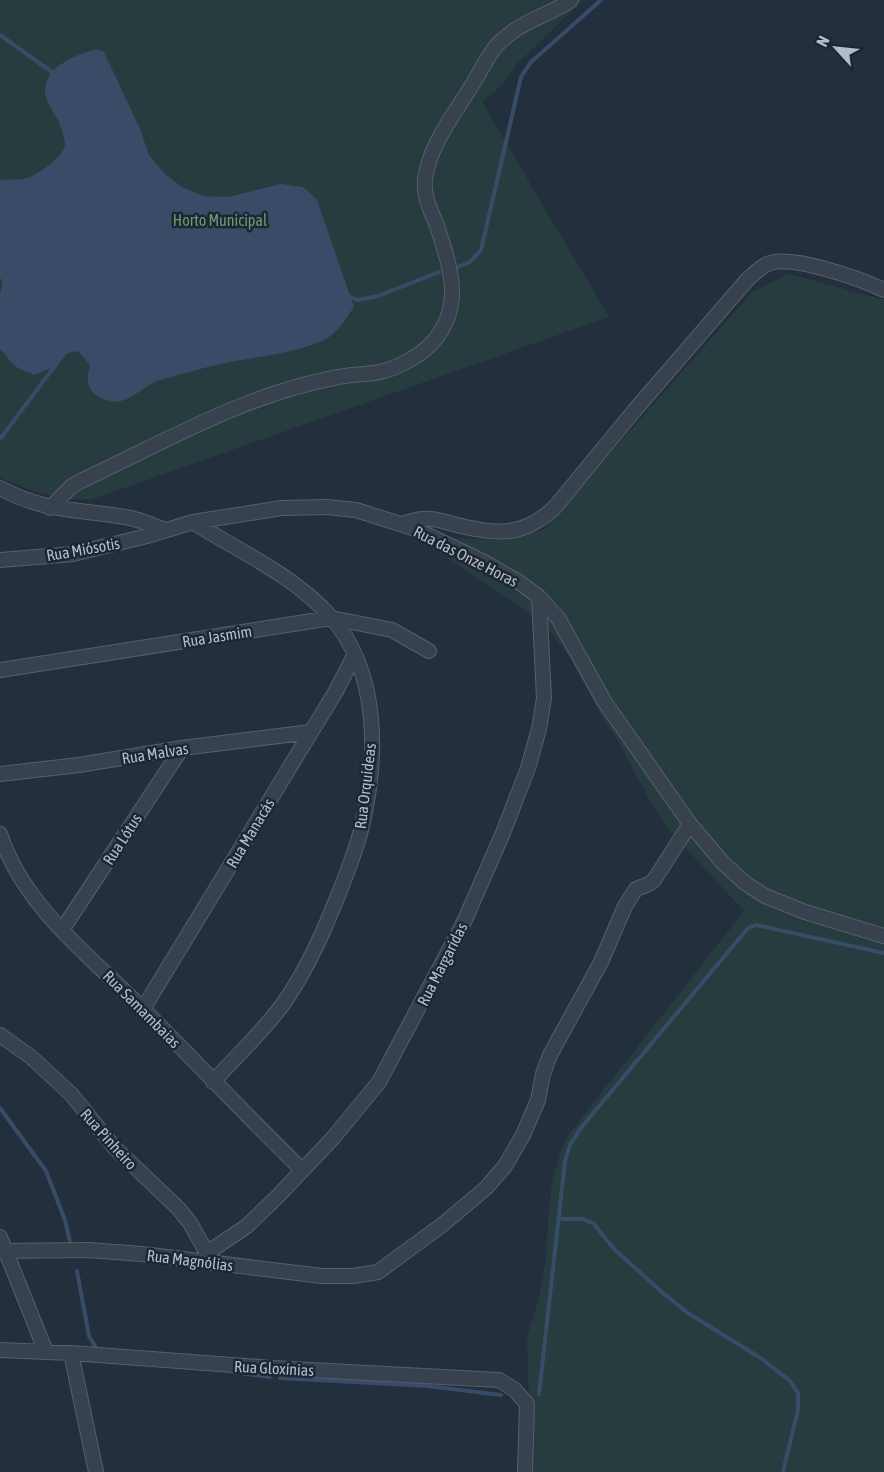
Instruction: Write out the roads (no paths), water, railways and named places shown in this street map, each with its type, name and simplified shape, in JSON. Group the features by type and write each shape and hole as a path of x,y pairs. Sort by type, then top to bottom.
{"street":[{"path":"50,507 72,486 224,412 287,390 338,377 384,371 409,360 429,346 442,332 450,315 453,299 450,275 436,226 425,198 425,178 430,162 443,131 499,43 514,30 571,0"},
{"path":"402,524 418,519 431,519 488,532 503,532 531,526 542,519 555,507 747,280 769,263 782,261 806,264 864,280 884,290"},
{"path":"0,488 31,502 50,507 127,517 165,530 193,522"},
{"name":"Rua das Onze Horas","path":"193,522 282,508 327,507 356,510 402,524 484,562 519,582 539,597 558,618 604,701 690,824 723,863 745,883 765,896 805,912 884,936"},
{"name":"Rua Orquídeas","path":"193,522 273,568 297,585 331,618 362,674 372,725 372,754 362,825 350,866 323,934 282,1006 213,1082"},
{"name":"Rua Miósotis","path":"0,560 73,554 165,530"},
{"name":"Rua Margaridas","path":"209,1258 247,1226 302,1170 352,1116 379,1082 464,922 503,833 528,768 539,729 543,663 539,597"},
{"name":"Rua Jasmim","path":"0,670 331,618 393,630 429,651"},
{"name":"Rua Manacás","path":"143,1009 336,691 354,656"},
{"name":"Rua Malvas","path":"0,774 311,732"},
{"name":"Rua Lótus","path":"62,930 182,748"},
{"name":"Rua Magnólias","path":"3,1251 89,1250 209,1258 322,1276 352,1276 378,1272 486,1188 505,1166 523,1135 538,1100 543,1074 550,1055 601,962 625,906 636,889 654,880 690,824"},
{"name":"Rua Samambaias","path":"0,834 21,881 62,930 302,1170"},
{"name":"Rua Pinheiro","path":"0,1035 31,1058 71,1094 114,1148 179,1209 190,1223 209,1258"},
{"path":"0,1237 3,1251 46,1352"},
{"name":"Rua Gloxínias","path":"0,1350 499,1380 516,1390 527,1404 525,1472"},
{"path":"71,1353 96,1472"}],"water":[{"path":"97,49 104,52 140,129 149,155 164,173 182,187 203,196 228,197 281,184 303,187 317,200 354,307 333,334 324,340 299,349 234,361 160,380 118,401 103,399 93,392 88,383 90,365 78,351 63,354 49,369 34,375 16,366 0,350 0,293 3,282 0,278 0,180 28,177 41,171 59,156 65,143 59,122 46,97 47,81 57,67 81,54"}],"waterway":[{"path":"458,267 470,262 481,250 521,77 530,63 601,0"},
{"path":"0,35 56,75"},
{"path":"346,295 358,300 378,296 439,272"},
{"path":"0,439 66,351"},
{"path":"539,1394 565,1161 570,1145 580,1129 748,928 756,925 884,953"},
{"path":"0,1108 46,1171 65,1220 70,1242"},
{"path":"558,1217 583,1219 594,1224 614,1249 663,1293 688,1313 762,1359 790,1381 798,1393 798,1410 783,1472"},
{"path":"77,1271 89,1336 98,1351"},
{"path":"233,1372 270,1377"},
{"path":"280,1378 428,1386 501,1395"}],"park label":[{"name":"Horto Municipal","path":"220,220"}]}
